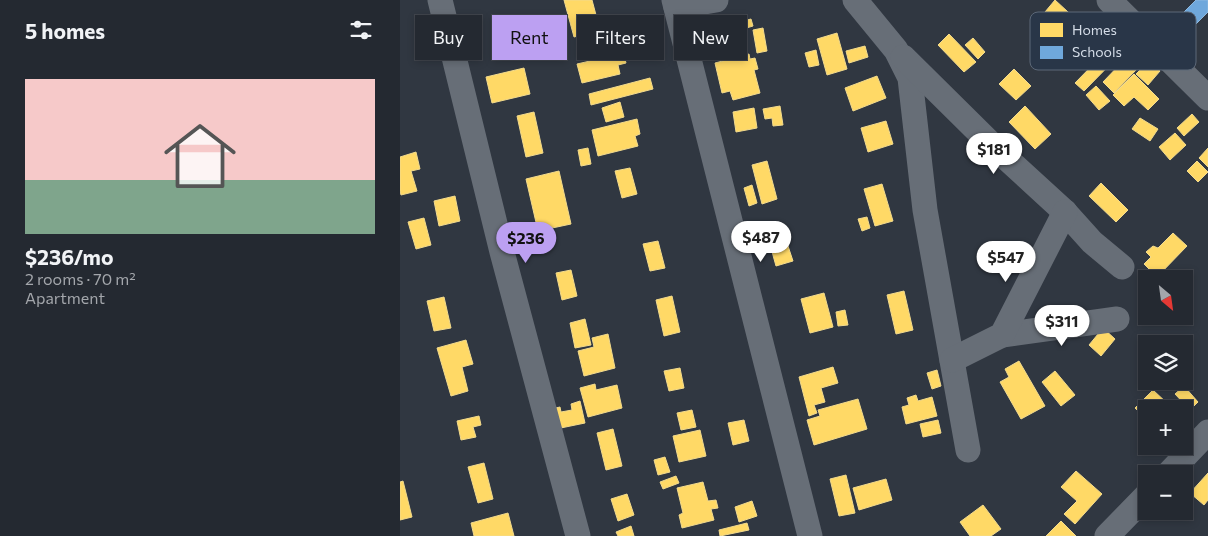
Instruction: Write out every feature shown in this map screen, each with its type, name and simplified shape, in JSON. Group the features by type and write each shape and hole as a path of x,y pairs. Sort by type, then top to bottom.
{"street":[{"path":"440,0 502,252 578,536"},
{"path":"716,0 675,4 810,536"},
{"path":"855,0 896,50 993,146 1065,212 1092,242 1122,267"},
{"path":"1109,0 1121,12"},
{"path":"896,50 910,78 925,210 968,450"},
{"path":"1180,70 1208,98"},
{"path":"1002,335 1065,212"},
{"path":"952,360 1002,335 1117,319"},
{"path":"1177,465 1208,432"},
{"path":"1107,536 1138,504"}],"building: Homes":[{"path":"564,0 592,0 596,15 577,15 577,36 574,37"},
{"path":"1055,0 1068,12 1045,12"},
{"path":"751,19 753,26 747,28 747,20"},
{"path":"763,28 767,51 757,53 753,30"},
{"path":"837,33 847,69 827,75 817,39"},
{"path":"949,34 976,62 964,72 938,45"},
{"path":"973,38 985,52 978,59 965,45"},
{"path":"865,46 868,57 849,63 846,51"},
{"path":"816,50 819,65 809,67 805,53"},
{"path":"749,54 750,59 755,58 758,69 754,70 760,93 733,100 730,91 722,93 715,63 726,60 747,60 747,55"},
{"path":"625,60 626,63 618,65 620,74 582,83 577,64 590,61"},
{"path":"524,68 530,94 492,103 486,77"},
{"path":"1014,69 1031,86 1016,100 999,84"},
{"path":"1088,70 1105,70 1084,91 1075,83"},
{"path":"1114,70 1136,70 1114,93 1103,82"},
{"path":"1140,70 1160,71 1148,85 1136,74"},
{"path":"1134,74 1159,99 1148,110 1134,97 1124,106 1113,95"},
{"path":"877,76 886,98 853,111 845,88"},
{"path":"650,78 653,89 591,105 589,94"},
{"path":"1096,86 1110,101 1099,110 1086,95"},
{"path":"620,102 624,117 606,122 602,108"},
{"path":"780,106 783,125 773,126 772,118 765,119 763,109"},
{"path":"1025,106 1051,134 1035,149 1009,122"},
{"path":"754,108 757,128 736,132 733,112"},
{"path":"534,112 543,153 526,157 517,116"},
{"path":"1192,114 1199,122 1184,136 1177,128"},
{"path":"1140,118 1158,129 1150,141 1132,129"},
{"path":"637,119 640,134 635,136 638,146 598,156 592,130"},
{"path":"886,121 893,144 868,152 861,128"},
{"path":"1175,133 1186,145 1170,160 1159,147"},
{"path":"588,148 591,164 581,166 578,150"},
{"path":"1208,148 1208,167 1199,158"},
{"path":"416,152 420,169 411,171 417,191 401,195 400,157"},
{"path":"767,161 777,199 762,204 752,165"},
{"path":"1197,161 1208,172 1198,182 1187,171"},
{"path":"630,168 637,194 622,198 615,171"},
{"path":"559,171 571,224 538,231 526,179"},
{"path":"1101,183 1128,210 1116,222 1089,196"},
{"path":"882,184 893,221 875,226 864,189"},
{"path":"752,185 757,203 749,206 744,188"},
{"path":"455,196 460,221 439,226 434,201"},
{"path":"867,217 870,228 862,231 858,219"},
{"path":"424,218 431,245 416,249 408,222"},
{"path":"1173,233 1187,246 1164,270 1150,270 1144,264 1151,257 1146,252 1153,246 1158,248"},
{"path":"658,241 665,268 650,271 643,244"},
{"path":"787,243 793,261 776,266 771,248"},
{"path":"571,270 577,296 562,300 556,273"},
{"path":"904,291 913,330 896,334 887,295"},
{"path":"824,293 833,327 810,333 801,299"},
{"path":"672,296 680,332 664,336 656,300"},
{"path":"444,297 451,328 434,331 427,301"},
{"path":"845,310 848,325 838,326 836,312"},
{"path":"585,319 591,345 575,348 570,323"},
{"path":"1103,328 1115,339 1101,356 1089,345"},
{"path":"608,334 615,368 584,376 578,351 594,347 592,338"},
{"path":"466,340 473,364 462,367 468,391 451,396 437,348"},
{"path":"1019,361 1045,406 1021,419 1000,382 1009,377 1005,369"},
{"path":"833,367 838,383 821,388 825,402 814,405 817,413 809,416 799,377"},
{"path":"680,368 684,388 669,391 664,371"},
{"path":"937,370 941,386 932,389 927,373"},
{"path":"1055,371 1075,395 1061,406 1042,382"},
{"path":"595,384 596,390 617,385 622,408 588,417 580,388"},
{"path":"1153,390 1164,400 1143,400"},
{"path":"1180,390 1188,390 1198,402 1193,407 1193,400 1181,400 1175,394"},
{"path":"916,395 918,401 932,397 937,416 906,424 902,407 909,405 907,398"},
{"path":"858,399 867,429 814,445 807,420 820,416 818,410"},
{"path":"580,401 585,423 551,430 547,410 560,407 561,412 572,410 571,404"},
{"path":"692,410 696,427 681,430 677,413"},
{"path":"479,416 481,425 473,427 476,437 461,440 457,421"},
{"path":"744,420 749,441 733,445 728,423"},
{"path":"938,420 941,433 923,437 920,424"},
{"path":"613,429 622,466 606,470 597,433"},
{"path":"700,430 706,456 679,462 673,436"},
{"path":"665,457 670,472 658,475 654,460"},
{"path":"484,463 493,499 478,503 468,467"},
{"path":"1076,471 1102,494 1075,524 1064,514 1077,501 1061,487"},
{"path":"1208,473 1208,500 1204,505 1193,496 1193,490"},
{"path":"846,475 855,513 839,516 830,479"},
{"path":"676,476 679,483 663,489 660,482"},
{"path":"886,479 892,500 859,510 853,488"},
{"path":"403,481 412,517 400,520 400,482"},
{"path":"703,482 708,501 716,500 718,508 711,509 714,520 682,528 679,515 683,513 677,488"},
{"path":"627,494 634,515 618,521 611,499"},
{"path":"752,501 757,516 739,522 735,507"},
{"path":"983,505 1001,529 991,536 970,536 960,522"},
{"path":"508,513 514,536 474,536 471,523"},
{"path":"1061,521 1076,536 1046,536"},
{"path":"747,523 749,530 720,536 719,530"},
{"path":"631,526 634,536 618,536 616,532"}],"building: Schools":[{"path":"1196,0 1208,0 1208,12 1196,24 1196,12 1184,12"}]}
